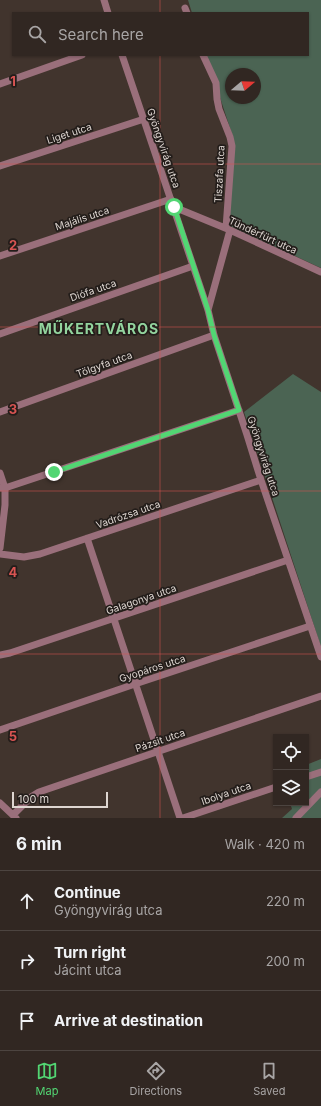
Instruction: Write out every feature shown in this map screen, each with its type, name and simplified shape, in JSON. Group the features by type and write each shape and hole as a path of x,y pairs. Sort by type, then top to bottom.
{"street":[{"path":"104,0 108,12"},
{"path":"0,84 79,56"},
{"name":"Gyöngyvirág utca","path":"122,56 174,207 261,480 321,657"},
{"name":"Tiszafa utca","path":"204,56 216,83 219,109 232,146 228,229 208,310"},
{"name":"Liget utca","path":"0,166 144,119"},
{"name":"Majális utca","path":"0,256 171,199"},
{"name":"Tündérfürt utca","path":"174,207 228,229 321,272"},
{"name":"Diófa utca","path":"0,334 193,266"},
{"name":"Tölgyfa utca","path":"0,412 214,335"},
{"path":"2,488 239,410"},
{"path":"0,473 5,505 0,548"},
{"name":"Vadrózsa utca","path":"0,554 17,557 31,556 261,480"},
{"path":"87,538 180,818"},
{"name":"Galagonya utca","path":"0,655 114,619 288,560"},
{"name":"Gyopáros utca","path":"0,730 310,626"},
{"name":"Pázsit utca","path":"14,816 30,797 39,792 321,696"},
{"path":"309,776 321,772"},
{"name":"Ibolya utca","path":"183,818 273,788"},
{"path":"296,818 321,792"},
{"path":"0,803 14,816"}],"green space":[{"path":"188,0 321,0 321,268 228,225 233,137 206,56 309,56 309,12 192,12"},
{"path":"293,374 321,392 321,647 244,412"},
{"path":"321,759 321,818 282,818 292,809 291,806 309,806 309,764"}],"district":[{"name":"MŰKERTVÁROS","path":"99,328"}],"route":[{"path":"54,472 239,410 174,207"}]}
